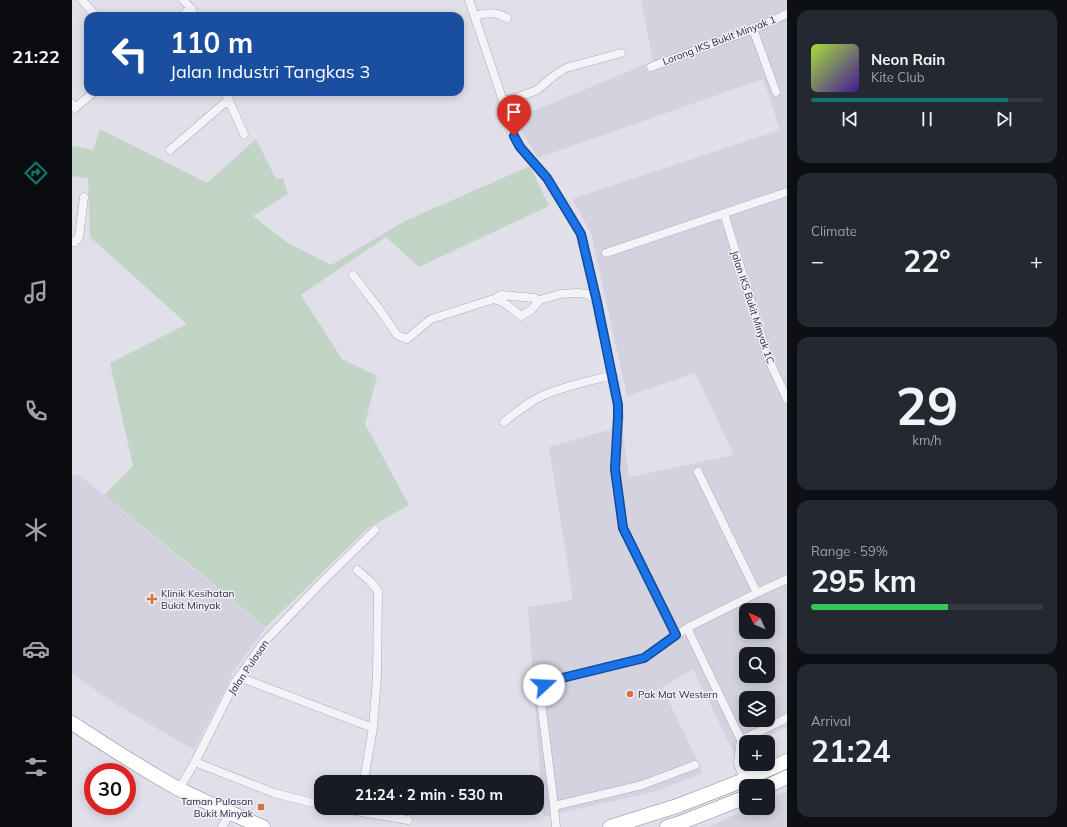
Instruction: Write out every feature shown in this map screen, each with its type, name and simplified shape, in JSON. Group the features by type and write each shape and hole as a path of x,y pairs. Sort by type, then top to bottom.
{"highway":[{"path":"72,723 112,750 179,789 263,827"},
{"path":"746,779 787,761"},
{"path":"775,783 787,777"},
{"path":"610,827 676,806 739,782"},
{"path":"667,827 739,800"},
{"path":"698,827 716,808"}],"street":[{"path":"82,0 92,12"},
{"path":"183,0 192,12"},
{"path":"469,0 503,101 508,125 520,147 547,178 581,234 613,375 618,405 615,469 623,528 676,635"},
{"path":"475,16 482,13 492,13 500,14 507,18"},
{"name":"Lorong IKS Bukit Minyak 1","path":"651,66 753,29 787,14"},
{"path":"753,29 776,92"},
{"path":"503,101 538,90 555,75 566,68 621,53"},
{"path":"74,106 88,96"},
{"path":"170,150 227,96 244,134"},
{"path":"606,253 787,192"},
{"path":"72,242 75,242 78,237 84,197"},
{"name":"Jalan IKS Bukit Minyak 1C","path":"724,213 768,358 787,399"},
{"path":"353,275 397,334 407,339 430,319 494,299 501,295 534,298 540,300"},
{"path":"494,299 504,302 521,316 531,310 540,300 560,294 588,294 597,302"},
{"path":"504,422 526,404 541,396 559,389 613,375"},
{"path":"698,472 757,593"},
{"name":"Jalan Pulasan","path":"179,789 195,762 234,684 267,638 375,530"},
{"path":"357,570 370,581 378,592 378,677 374,728 365,774"},
{"path":"556,827 541,701 544,685 554,680 644,658 687,628 787,579"},
{"path":"687,628 740,735"},
{"path":"239,677 374,728"},
{"path":"752,735 787,718"},
{"path":"195,762 274,793 314,803"},
{"path":"554,806 642,785 695,765"},
{"path":"222,827 230,813"},
{"path":"379,815 408,820"}],"shaded area":[{"path":"641,0 787,0 787,727 771,735 739,735 739,750 734,753 693,669 662,687 703,773 657,791 543,817 544,775 540,775 528,607 573,600 549,447 622,426 629,477 734,455 695,373 627,396 591,233 572,199 780,130 763,79 538,158 514,119 653,61"},
{"name":"Klinik Kesihatan Bukit Minyak","path":"78,474 266,627 235,670 194,750 117,705 72,674 72,476"},
{"path":"787,791 787,827 708,827 739,813 739,815 775,815 775,796"}],"green space":[{"path":"100,129 207,183 256,139 276,179 283,178 288,194 253,216 288,243 331,265 405,221 530,166 549,206 419,267 386,237 301,295 342,359 377,376 365,424 409,505 368,528 266,627 104,495 133,466 110,363 187,324 90,237 88,178 72,176 72,146 93,150"}],"place":[{"name":"Klinik Kesihatan Bukit Minyak","path":"152,599"},
{"name":"Pak Mat Western","path":"630,694"},
{"name":"Taman Pulasan Bukit Minyak","path":"261,807"}],"route":[{"path":"514,136 520,147 547,178 581,234 613,375 618,405 615,469 623,528 676,635 644,658 554,680 544,685"}]}
